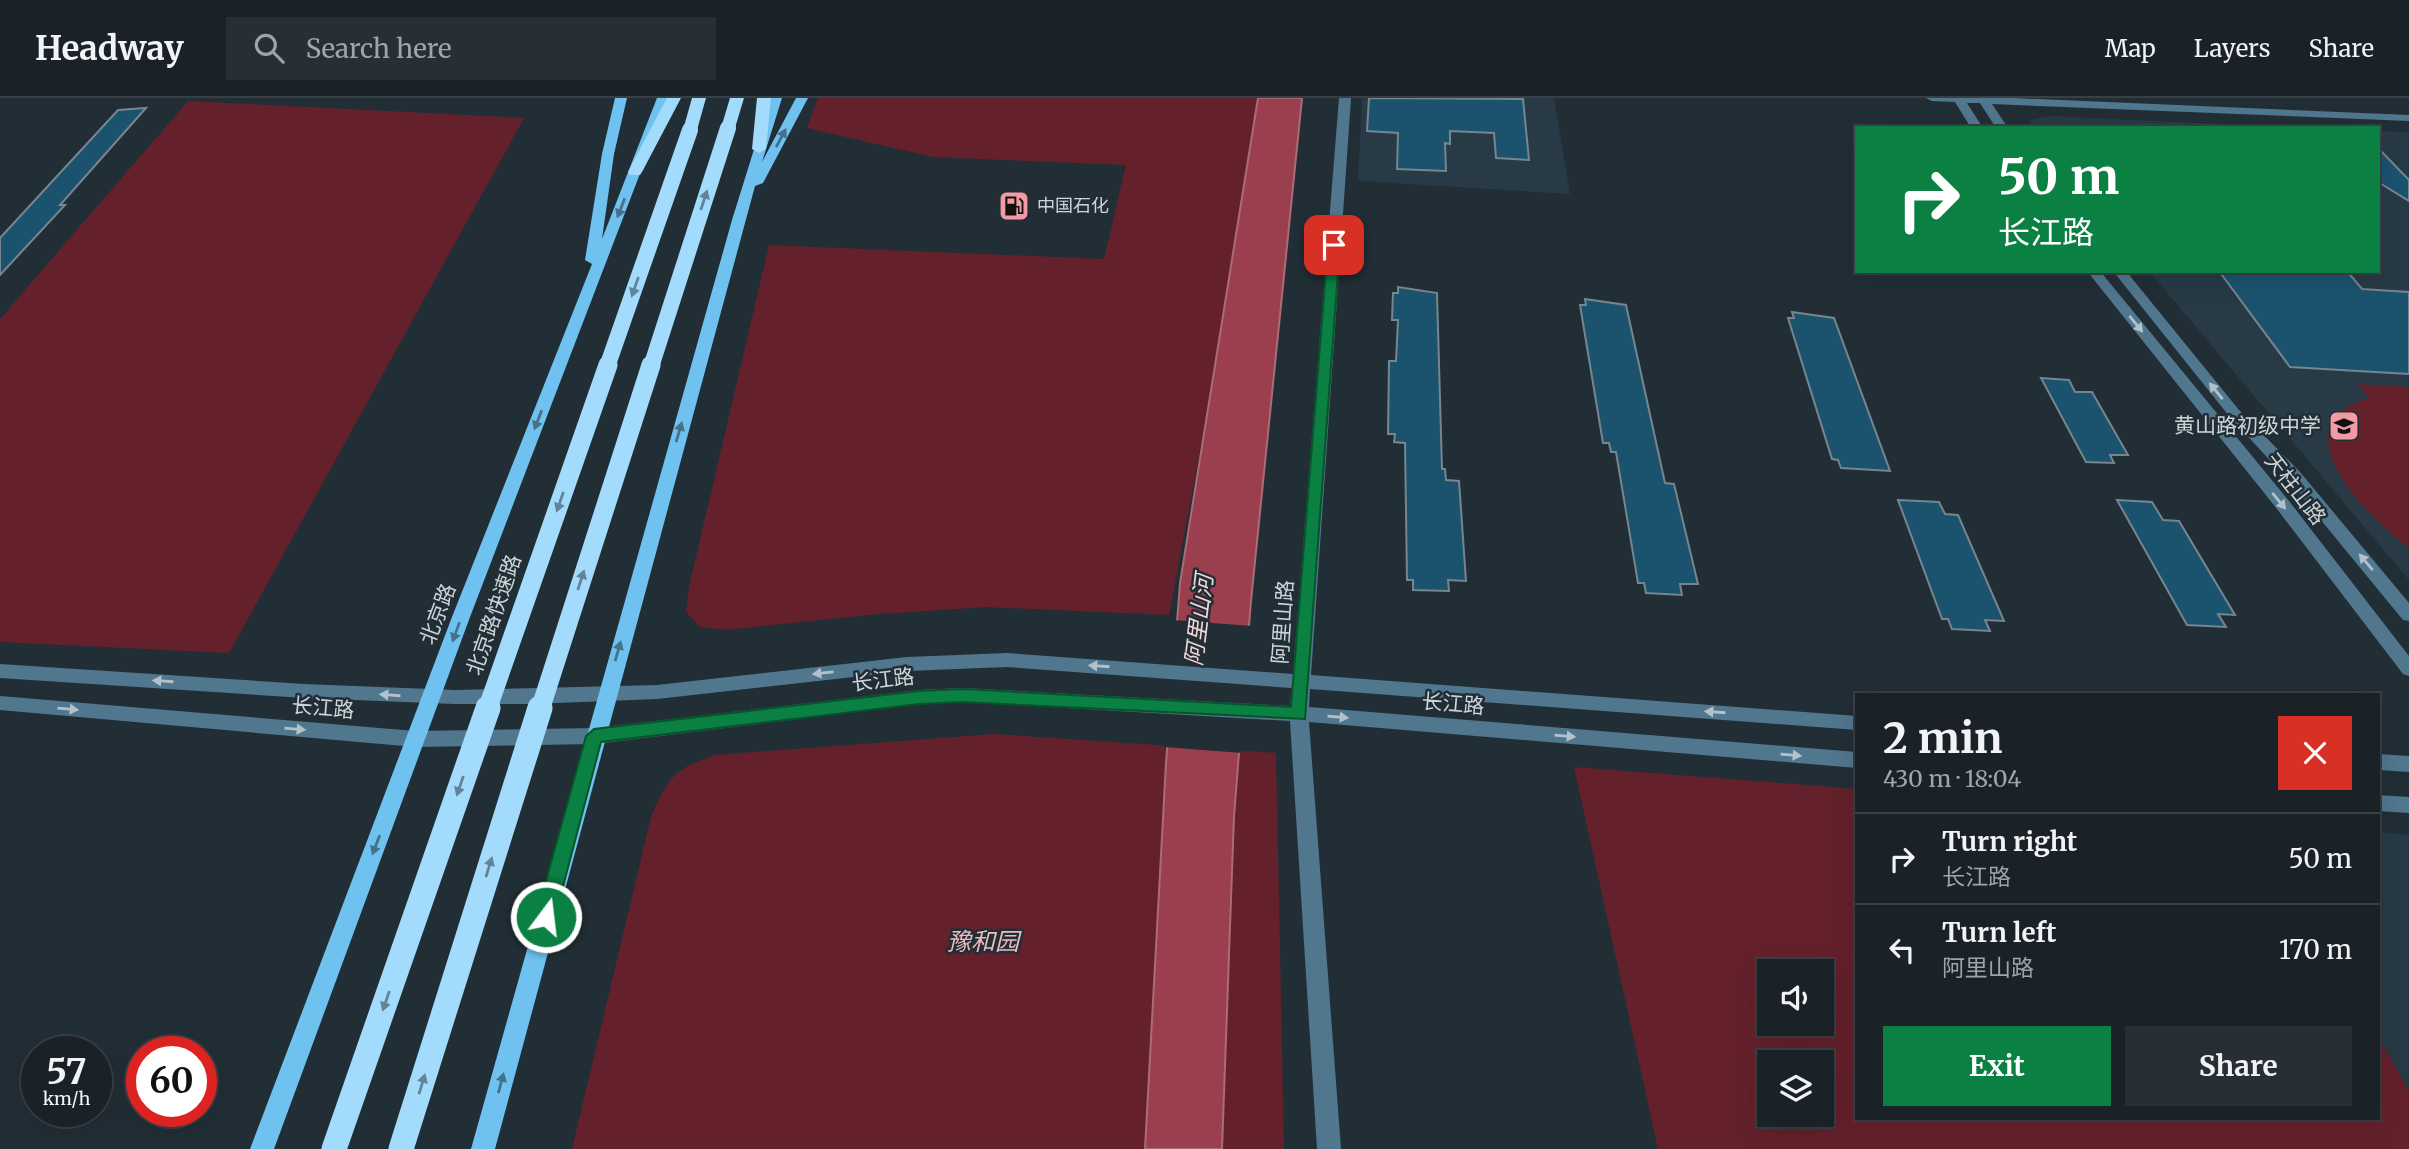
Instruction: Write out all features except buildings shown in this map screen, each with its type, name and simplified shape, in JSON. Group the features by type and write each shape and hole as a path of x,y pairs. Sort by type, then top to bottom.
{"highway":[{"path":"635,173 674,98"},
{"name":"北京路快速路","path":"334,1149 699,98"},
{"path":"401,1149 497,841 737,98"},
{"path":"759,149 764,98"}],"main road":[{"path":"586,298 608,154 621,98"},
{"name":"北京路","path":"262,1149 415,739 663,98"},
{"path":"483,1149 605,695 738,220 776,98"},
{"path":"738,220 802,98"}],"street":[{"name":"阿里山路","path":"1329,1149 1299,714 1345,98"},
{"path":"1932,98 2409,118"},
{"path":"2092,98 2409,111"},
{"path":"1958,99 1976,126"},
{"path":"1983,99 2001,126"},
{"name":"天柱山路","path":"2095,273 2283,505 2409,669"},
{"name":"天柱山路","path":"2121,273 2234,413 2294,476 2409,615"},
{"name":"长江路","path":"0,671 431,698 605,695 949,660 1007,660 1855,723"},
{"name":"长江路","path":"0,704 415,739 594,736 954,695 1299,714 1855,760"},
{"path":"2380,762 2409,764"},
{"path":"2380,803 2409,805"}],"shaded area":[{"path":"1362,98 1554,98 1570,194 1358,181"},
{"path":"2050,116 2263,126 2031,126 2031,120"},
{"name":"黄山路初级中学","path":"2380,131 2409,132 2409,580 2151,273 2380,273"},
{"path":"2380,832 2409,835 2409,1091 2380,1040"}],"green space":[{"path":"818,98 1262,98 1228,302 1169,615 985,607 867,615 726,630 700,627 686,612 689,587 769,245 1104,259 1126,165 933,157 807,128"},
{"path":"188,101 524,118 229,653 0,642 0,319"},
{"path":"2358,384 2409,387 2409,548 2391,534 2353,494 2338,472 2329,449 2330,428 2342,411 2369,398"},
{"name":"豫和园","path":"994,734 1276,753 1284,1149 572,1149 651,817 674,776 690,765 715,755"},
{"path":"1574,767 1855,789 1855,1120 2380,1120 2380,1040 2409,1091 2409,1149 1658,1149"}],"water":[{"name":"阿里山河","path":"1258,98 1302,98 1251,601 1234,816 1222,1149 1145,1149 1166,763 1180,583"}],"pier":[{"path":"1173,620 1252,626 1242,753 1164,747"}],"place":[{"name":"中国石化","path":"1014,206"},
{"name":"黄山路初级中学","path":"2344,426"}],"route":[{"path":"546,917 594,736 919,697 963,695 1299,714 1334,245"}]}
